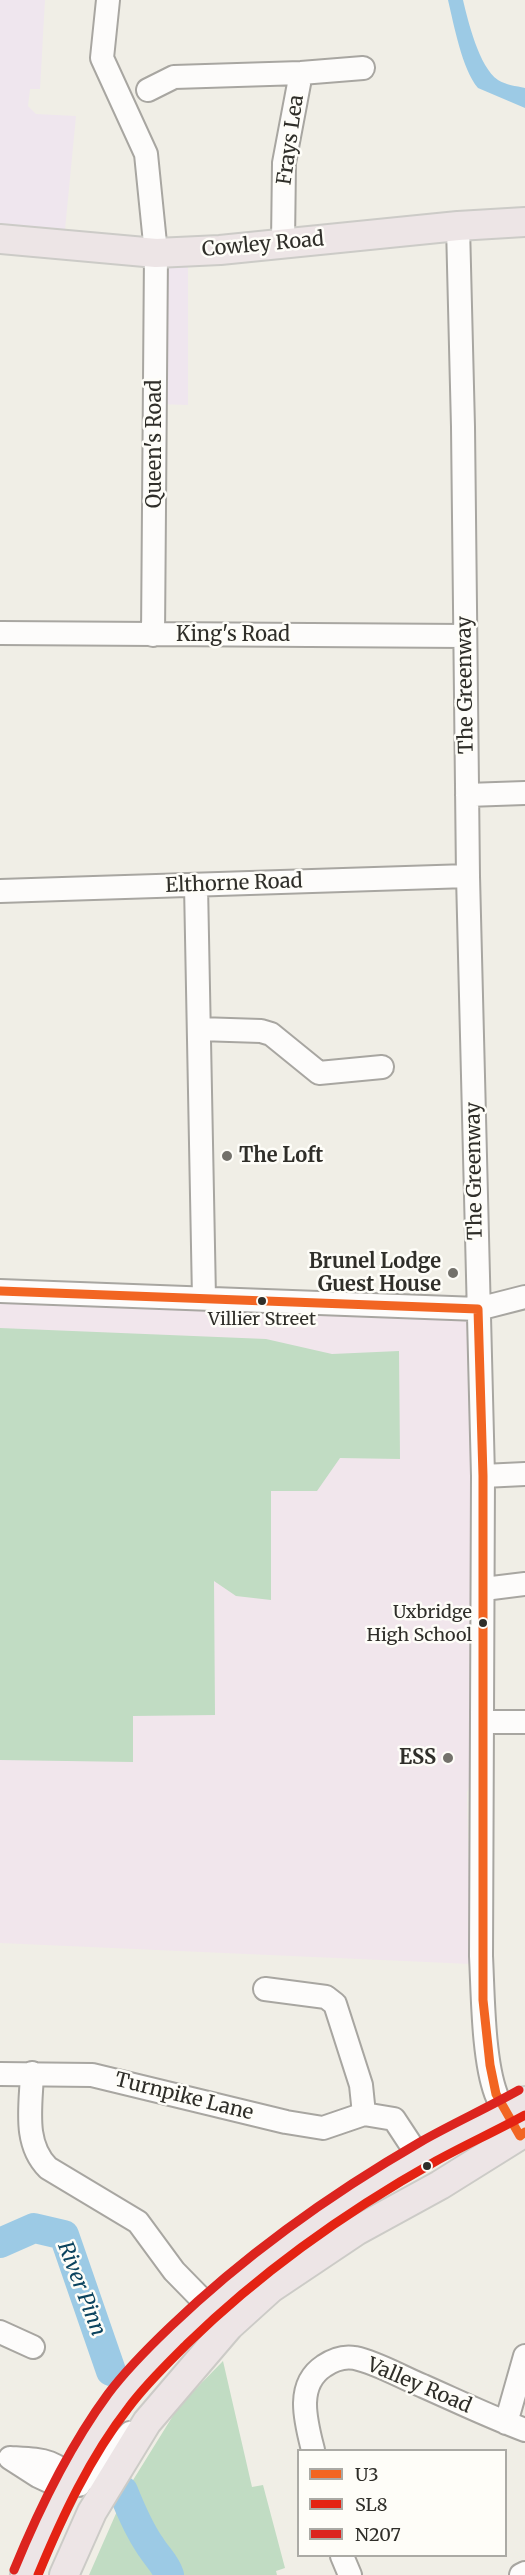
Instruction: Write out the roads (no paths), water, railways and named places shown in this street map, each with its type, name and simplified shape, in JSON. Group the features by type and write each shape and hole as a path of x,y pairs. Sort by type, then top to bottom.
{"main road":[{"name":"Cowley Road","path":"0,240 156,253 525,222"},
{"path":"26,2575 45,2527 112,2409 208,2306 238,2280 330,2214 419,2157 520,2125"},
{"path":"64,2575 92,2512 147,2422 229,2326 271,2288 356,2231 440,2185 520,2125"}],"street":[{"name":"Queen's Road","path":"108,0 102,58 146,154 156,253 153,635"},
{"name":"Frays Lea","path":"148,90 174,77 301,73 363,68"},
{"name":"Frays Lea","path":"284,243 284,163 301,73"},
{"name":"The Greenway","path":"458,226 464,427 468,876 483,1476 483,2000 492,2079 496,2094 520,2125"},
{"name":"King's Road","path":"0,633 465,636"},
{"path":"467,795 525,793"},
{"name":"Elthorne Road","path":"0,891 468,876"},
{"path":"195,885 204,1298"},
{"path":"199,1029 261,1030 271,1034 319,1073 382,1066"},
{"path":"0,1291 478,1309 525,1297"},
{"path":"483,1476 525,1474"},
{"path":"484,1589 525,1584"},
{"path":"483,1722 525,1722"},
{"path":"265,1989 326,1997 335,2004 361,2085 364,2114 394,2120 419,2157"},
{"path":"32,2073 31,2136 41,2161 48,2168 138,2223 174,2271 229,2326"},
{"name":"Turnpike Lane","path":"0,2074 92,2075 286,2122 323,2128 364,2114"},
{"path":"0,2332 33,2347"},
{"name":"Valley Road","path":"313,2449 305,2406 306,2390 314,2374 332,2361 347,2357 363,2361 515,2427 525,2356"},
{"path":"72,2477 85,2479 94,2474 130,2432 147,2422"},
{"path":"5,2459 45,2460 55,2463 80,2486 92,2512"},
{"path":"342,2557 350,2575"}],"water":[{"path":"448,0 463,0 475,43 485,65 498,80 525,88 525,108 478,88 472,80 463,58"}],"waterway":[{"name":"River Pinn","path":"0,2243 34,2228 64,2235 111,2371"},
{"name":"River Pinn","path":"123,2491 143,2534 169,2575"}],"place":[{"name":"The Loft","path":"227,1156"},
{"name":"Brunel Lodge Guest House","path":"453,1273"},
{"name":"Villier Street","path":"262,1301"},
{"name":"Uxbridge High School","path":"483,1623"},
{"name":"ESS","path":"448,1758"}]}
